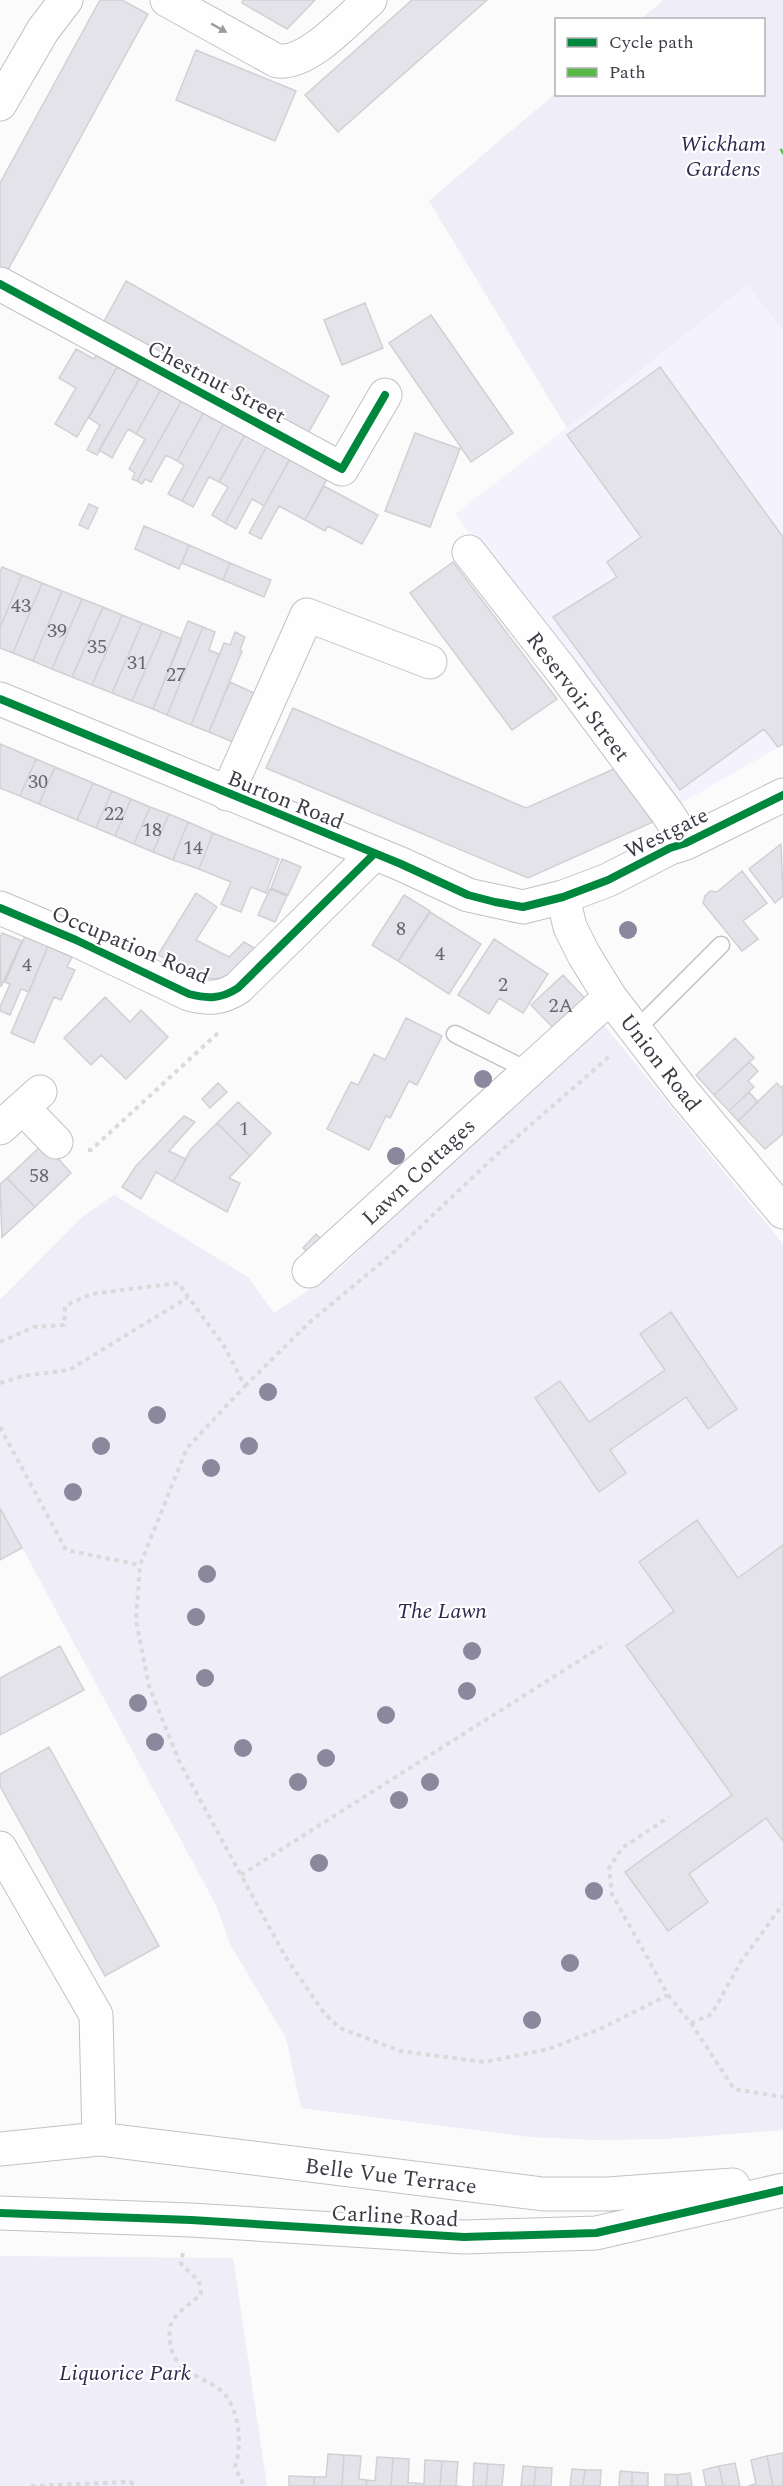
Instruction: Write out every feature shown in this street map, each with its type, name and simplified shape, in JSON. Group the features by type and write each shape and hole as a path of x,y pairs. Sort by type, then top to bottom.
{"street":[{"path":"0,105 43,30 66,0"},
{"path":"168,0 277,61 288,63 306,55 370,0"},
{"name":"Chestnut Street","path":"0,284 342,469 358,465 385,395"},
{"name":"Reservoir Street","path":"469,552 562,671 668,814 686,843"},
{"path":"227,794 307,615 430,662"},
{"name":"Burton Road","path":"0,699 402,864 468,895 524,907 563,897"},
{"name":"Westgate","path":"563,897 608,880 783,795"},
{"name":"Occupation Road","path":"0,908 76,940 189,994 206,999 226,996 238,988 374,854"},
{"name":"Union Road","path":"563,897 570,927 584,956 610,997 635,1031 783,1212"},
{"name":"Lawn Cottages","path":"309,1271 527,1070 610,997"},
{"path":"21,1109 56,1142"},
{"path":"0,1848 96,2015 99,2139"},
{"name":"Belle Vue Terrace","path":"0,2149 99,2139 543,2194 608,2194 783,2182"},
{"name":"Carline Road","path":"0,2213 191,2220 464,2237 596,2233 783,2190"}],"lane":[{"path":"635,1031 721,945"},
{"path":"455,1034 527,1070"}],"path":[{"path":"635,1031 586,1078 494,1157 394,1252 310,1322 245,1386 187,1448 140,1565 136,1620 149,1686 178,1761 285,1956 324,2013 340,2028 400,2051 485,2062 549,2049 600,2029 668,1995"},
{"path":"0,1342 34,1327 64,1325 65,1306 92,1294 178,1283 224,1346 245,1386"},
{"path":"0,1383 23,1376 69,1370 187,1298"},
{"path":"0,1427 66,1550 140,1565"},
{"path":"241,1875 607,1642"},
{"path":"669,1817 622,1848 609,1868 612,1894 668,1995 691,2023 734,2089 783,2097"},
{"path":"691,2023 712,2014 740,1963 783,1904"},
{"path":"191,2220 181,2264 199,2281 201,2294 174,2319 169,2330 171,2349 181,2366 197,2378 214,2386 226,2396 233,2409 240,2452 235,2467 244,2486"},
{"path":"32,2486 130,2482 137,2486"}],"shaded area":[{"path":"555,94 555,96 598,96 783,330 783,745 681,803 612,729 455,514 567,428 429,201"}],"green space":[{"name":"Wickham Gardens","path":"664,0 783,0 783,330 747,285 567,428 429,201 555,94 555,96 765,96 765,18 642,18"},
{"name":"The Lawn","path":"600,1020 783,1244 783,2130 666,2139 594,2140 530,2137 301,2108 286,2038 230,1944 216,1905 0,1507 0,1300 82,1217 114,1195 248,1277 274,1313 338,1270 362,1248 359,1242"},
{"name":"Liquorice Park","path":"0,2256 233,2258 267,2486 0,2486"}],"building":[{"path":"100,0 122,0 148,14 4,277 0,275 0,183"},
{"path":"243,0 315,0 287,29 242,3"},
{"path":"412,0 487,0 338,132 305,95"},
{"path":"196,50 296,91 275,141 176,100"},
{"path":"126,281 329,396 306,437 103,323"},
{"path":"365,303 383,348 342,365 324,320"},
{"path":"431,315 513,433 471,462 389,343"},
{"path":"76,349 94,359 96,355 117,367 77,437 55,424 76,388 59,378"},
{"path":"117,367 139,379 97,455 87,450 100,425 89,418"},
{"path":"660,367 783,537 783,744 778,747 764,729 680,790 553,617 617,577 607,562 641,537 567,435"},
{"path":"142,375 163,386 136,434 128,429 112,458 99,450"},
{"path":"163,386 183,398 137,481 132,479 135,473 129,469 145,439 136,434"},
{"path":"183,398 205,410 177,461 166,455 151,482 145,479 142,484 137,481"},
{"path":"205,410 225,421 182,501 168,494 184,465 177,461"},
{"path":"225,421 246,433 219,482 209,477 193,507 182,501"},
{"path":"246,433 268,444 225,523 212,515 228,487 219,482"},
{"path":"415,433 460,449 430,527 385,511"},
{"path":"268,444 291,457 264,506 252,499 236,529 225,523"},
{"path":"291,457 328,477 305,520 279,506 261,539 249,533"},
{"path":"324,486 378,515 362,544 328,526 325,531 305,520"},
{"path":"89,504 98,508 88,529 79,525"},
{"path":"144,526 189,545 179,569 135,549"},
{"path":"189,545 230,563 223,580 182,563"},
{"path":"453,562 557,699 512,730 410,593"},
{"path":"230,563 271,580 264,597 223,580"},
{"path":"2,567 22,575 0,628 0,572"},
{"path":"22,575 42,583 13,653 0,648 0,628"},
{"path":"42,583 62,591 33,661 13,653"},
{"path":"62,591 82,599 52,669 33,661"},
{"path":"82,599 103,607 72,677 52,669"},
{"path":"103,607 122,615 92,685 72,677"},
{"path":"122,615 142,623 112,693 92,685"},
{"path":"188,621 203,627 167,715 153,709"},
{"path":"142,623 162,631 132,701 112,693"},
{"path":"203,627 215,632 209,650 219,654 191,725 167,715"},
{"path":"162,631 182,639 153,709 132,701"},
{"path":"235,632 245,637 240,650 242,651 209,732 191,725 224,643 230,645"},
{"path":"230,682 254,693 233,742 209,732"},
{"path":"293,708 526,808 616,768 653,822 528,878 266,768"},
{"path":"0,744 36,759 20,796 0,788"},
{"path":"36,759 55,767 39,804 20,796"},
{"path":"55,767 93,783 77,820 39,804"},
{"path":"93,783 112,791 96,828 77,820"},
{"path":"112,791 131,799 115,836 96,828"},
{"path":"131,799 150,807 134,844 115,836"},
{"path":"150,807 169,814 153,852 134,844"},
{"path":"169,814 188,822 173,860 153,852"},
{"path":"188,822 213,833 199,869 173,860"},
{"path":"213,833 279,859 266,893 251,887 241,912 221,904 231,882 199,869"},
{"path":"781,844 783,896 775,903 749,869"},
{"path":"282,859 301,867 288,895 271,888"},
{"path":"742,871 767,903 743,921 758,939 742,951 703,903 710,891 717,892"},
{"path":"270,889 287,896 275,922 258,915"},
{"path":"196,893 217,907 196,940 229,957 244,942 259,951 225,980 207,978 158,955"},
{"path":"404,895 430,911 398,961 372,945"},
{"path":"430,912 481,944 449,994 398,961"},
{"path":"2,933 22,941 1,987 0,937"},
{"path":"25,936 48,946 29,992 21,989 10,1015 0,1011 0,1007 10,984 5,982"},
{"path":"494,939 548,974 523,1013 499,998 489,1014 458,995"},
{"path":"48,946 72,957 67,967 75,970 61,1000 54,997 34,1043 11,1033"},
{"path":"563,975 591,1005 559,1034 531,1005"},
{"path":"105,997 130,1022 141,1010 168,1037 126,1079 101,1055 91,1065 64,1038"},
{"path":"406,1018 442,1036 417,1085 409,1081 390,1118 386,1116 369,1150 327,1129 351,1082 358,1085 374,1054 385,1060"},
{"path":"735,1038 754,1058 714,1095 696,1075"},
{"path":"749,1062 758,1071 748,1081 754,1087 729,1111 714,1095"},
{"path":"218,1083 227,1092 210,1108 202,1099"},
{"path":"777,1083 781,1088 783,1086 783,1134 765,1149 738,1121"},
{"path":"749,1092 758,1102 738,1121 729,1111"},
{"path":"238,1102 271,1133 250,1156 217,1123"},
{"path":"184,1116 195,1122 169,1151 186,1159 173,1182 156,1172 141,1199 122,1187 136,1166"},
{"path":"217,1123 250,1156 229,1178 240,1183 227,1212 173,1182 191,1149"},
{"path":"44,1143 71,1173 35,1207 7,1178"},
{"path":"7,1178 35,1207 2,1237 0,1184"},
{"path":"316,1234 325,1243 312,1256 303,1248"},
{"path":"671,1312 737,1409 708,1429 686,1397 610,1450 626,1473 599,1492 535,1398 560,1381 589,1422 665,1370 640,1334"},
{"path":"0,1508 22,1548 0,1560"},
{"path":"697,1520 738,1578 783,1545 783,1841 766,1818 689,1874 708,1902 668,1931 625,1872 732,1795 626,1646 674,1611 639,1562"},
{"path":"60,1646 84,1690 0,1735 0,1678"},
{"path":"49,1747 159,1946 105,1976 0,1786 0,1774"},
{"path":"783,2453 783,2486 773,2486 767,2456"},
{"path":"328,2454 344,2455 342,2486 314,2486 314,2477 326,2477"},
{"path":"344,2455 361,2456 359,2479 367,2480 366,2486 342,2486"},
{"path":"767,2456 773,2486 748,2486 756,2484 751,2460"},
{"path":"377,2457 393,2458 391,2486 366,2486 367,2480 375,2481"},
{"path":"393,2458 409,2459 408,2483 416,2483 416,2486 391,2486"},
{"path":"425,2460 442,2461 440,2486 416,2486 416,2483 424,2484"},
{"path":"442,2461 458,2462 456,2486 440,2486"},
{"path":"474,2463 488,2464 486,2486 473,2486"},
{"path":"735,2463 740,2486 723,2486 719,2466"},
{"path":"488,2464 504,2465 502,2486 486,2486"},
{"path":"523,2466 536,2467 534,2486 521,2486"},
{"path":"719,2466 723,2486 706,2486 703,2470"},
{"path":"536,2467 552,2468 551,2486 534,2486"},
{"path":"572,2469 585,2470 583,2486 570,2486"},
{"path":"585,2470 601,2470 600,2486 583,2486"},
{"path":"620,2471 632,2472 632,2486 619,2486"},
{"path":"632,2472 648,2473 648,2486 632,2486"},
{"path":"690,2473 692,2486 678,2486 677,2475"},
{"path":"665,2474 677,2475 678,2486 665,2486"},
{"path":"289,2476 314,2477 314,2486 289,2486"}],"cycle path":[{"path":"0,284 342,469 385,395"},
{"path":"0,699 401,864 468,895 523,907 563,897 608,880 783,795"},
{"path":"0,908 76,940 189,994 214,997 238,988 374,854"},
{"path":"0,2213 191,2220 464,2237 596,2233 783,2190"}]}
